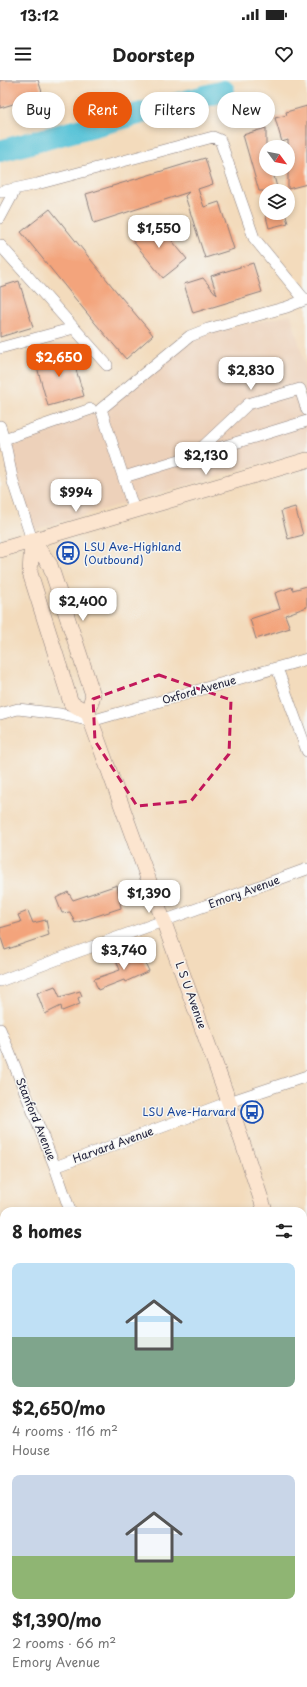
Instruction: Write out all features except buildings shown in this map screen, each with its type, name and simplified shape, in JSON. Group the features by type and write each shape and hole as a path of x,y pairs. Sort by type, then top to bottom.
{"street":[{"path":"0,192 16,190 213,137 220,140 254,238 306,299 287,307 208,329 190,336 101,409 134,510"},
{"path":"0,218 16,190"},
{"path":"0,245 107,364"},
{"path":"0,348 74,328"},
{"path":"193,456 248,404 300,388 307,410"},
{"path":"4,439 91,409"},
{"path":"124,477 307,421"},
{"path":"0,426 13,482 32,540 50,565 91,688 93,696 90,717"},
{"path":"0,550 307,460"},
{"path":"32,540 30,573 71,703 90,717"},
{"name":"Oxford Avenue","path":"90,717 307,659"},
{"path":"277,668 307,751"},
{"path":"0,714 18,710 90,717"},
{"name":"L S U Avenue","path":"90,717 229,1102 264,1207"},
{"name":"Emory Avenue","path":"0,982 307,868"},
{"name":"Stanford Avenue","path":"0,1029 69,1207"},
{"name":"Harvard Avenue","path":"54,1166 229,1102 307,1076"}],"highlighted area":[{"path":"159,675 231,700 229,754 191,801 137,806 95,741 93,699"}],"shaded area":[{"path":"291,315 307,372 307,450 29,531 9,447 101,409 190,336"}],"waterway":[{"path":"0,151 224,91"}],"place":[{"name":"LSU Ave-Highland (Outbound)","path":"68,553"},
{"name":"LSU Ave-Harvard","path":"252,1112"}]}
